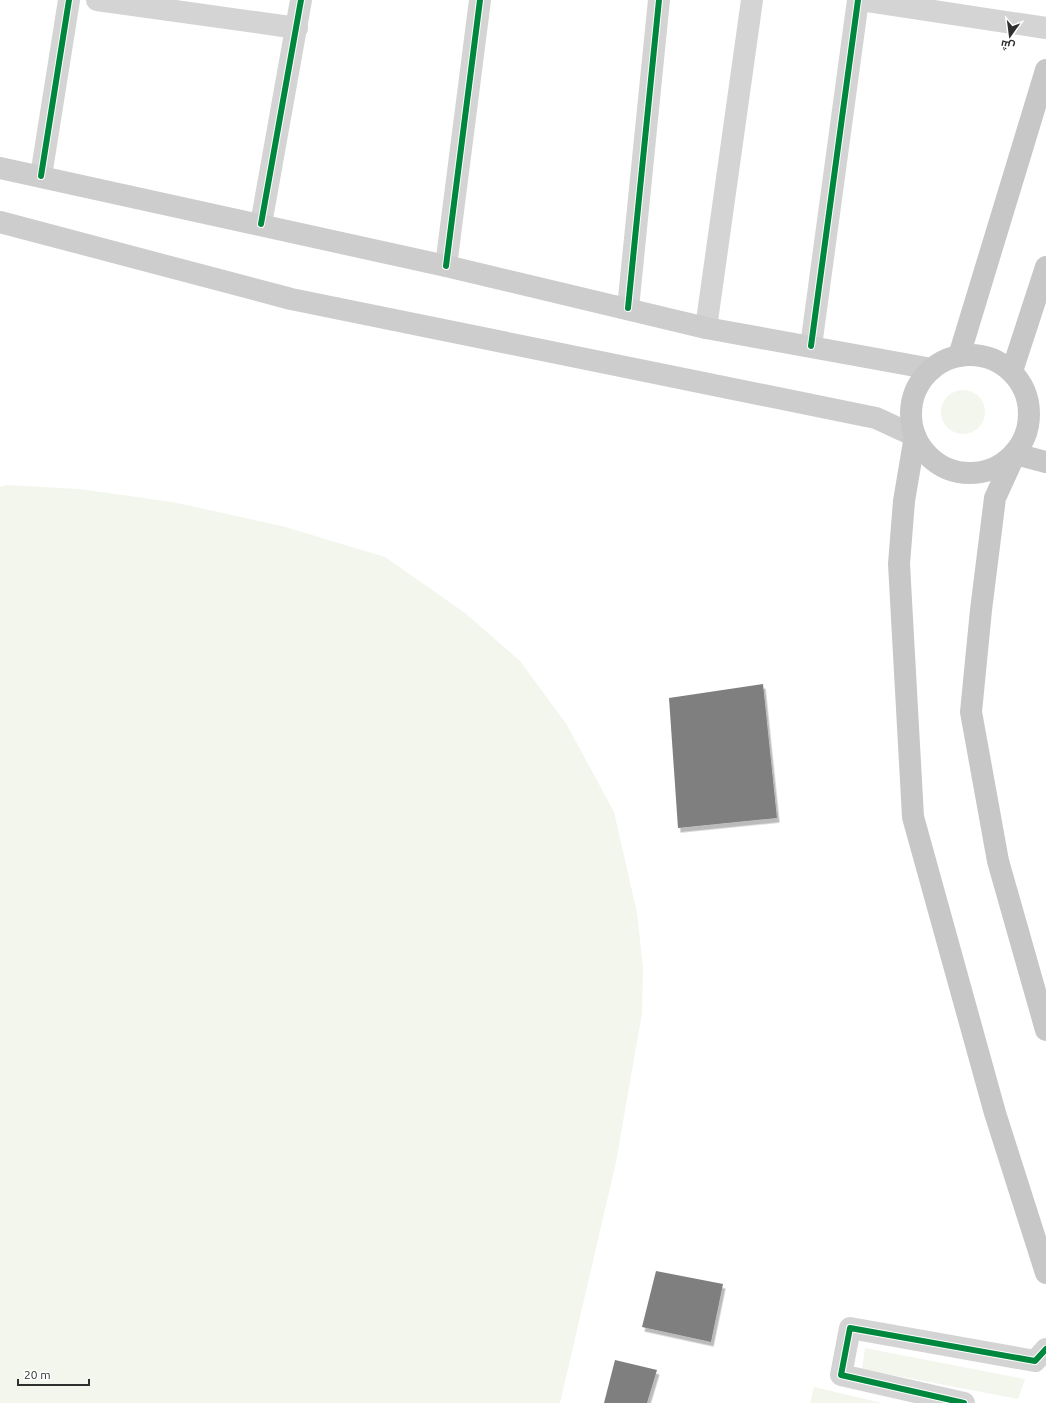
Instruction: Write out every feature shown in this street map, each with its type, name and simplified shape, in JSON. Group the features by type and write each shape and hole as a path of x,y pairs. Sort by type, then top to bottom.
{"main road":[{"path":"959,356 1046,70"},
{"path":"0,168 261,224 628,308 706,328 932,369"},
{"path":"0,222 291,299 876,418 915,436"},
{"path":"1012,372 1046,266"},
{"path":"978,355 996,361 1012,372 1037,401 1030,413 1028,428 1023,442 1014,454 1003,464 990,470 975,473 960,472 946,468 933,460 922,450 915,436 911,422 911,407 915,393 922,380 932,369 945,360 959,356 978,355"},
{"path":"915,436 904,501 899,564 914,817 995,1113 1046,1273"},
{"path":"1014,454 1046,462"},
{"path":"1014,454 995,498 980,610 971,712 998,861 1046,1030"}],"street":[{"path":"41,176 69,0"},
{"path":"98,0 297,28"},
{"path":"261,224 301,0"},
{"path":"446,266 480,0"},
{"path":"628,308 659,0"},
{"path":"706,328 752,0"},
{"path":"811,346 860,0 1046,28"},
{"path":"964,1403 841,1375 850,1328 1035,1361 1046,1349"}],"shaded area":[{"path":"959,390 967,390 972,391 979,396 984,403 984,421 979,428 972,433 959,434 951,431 944,424 941,416 941,408 944,400 951,393"},
{"path":"6,485 79,489 172,502 282,526 385,557 465,613 520,661 567,725 614,812 637,913 643,968 642,1013 616,1162 560,1403 0,1403 0,487"},
{"path":"865,1348 1025,1379 1018,1399 862,1369"},
{"path":"814,1387 882,1403 810,1403"}],"building":[{"path":"763,684 777,818 678,828 669,698"},
{"path":"656,1271 723,1284 711,1342 642,1327"},
{"path":"615,1360 657,1370 647,1403 604,1403"}],"cycle path":[{"path":"41,176 69,0"},
{"path":"261,224 301,0"},
{"path":"446,266 480,0"},
{"path":"628,308 659,0"},
{"path":"811,346 858,0"},
{"path":"964,1403 841,1375 850,1328 1035,1361 1046,1349"}]}
